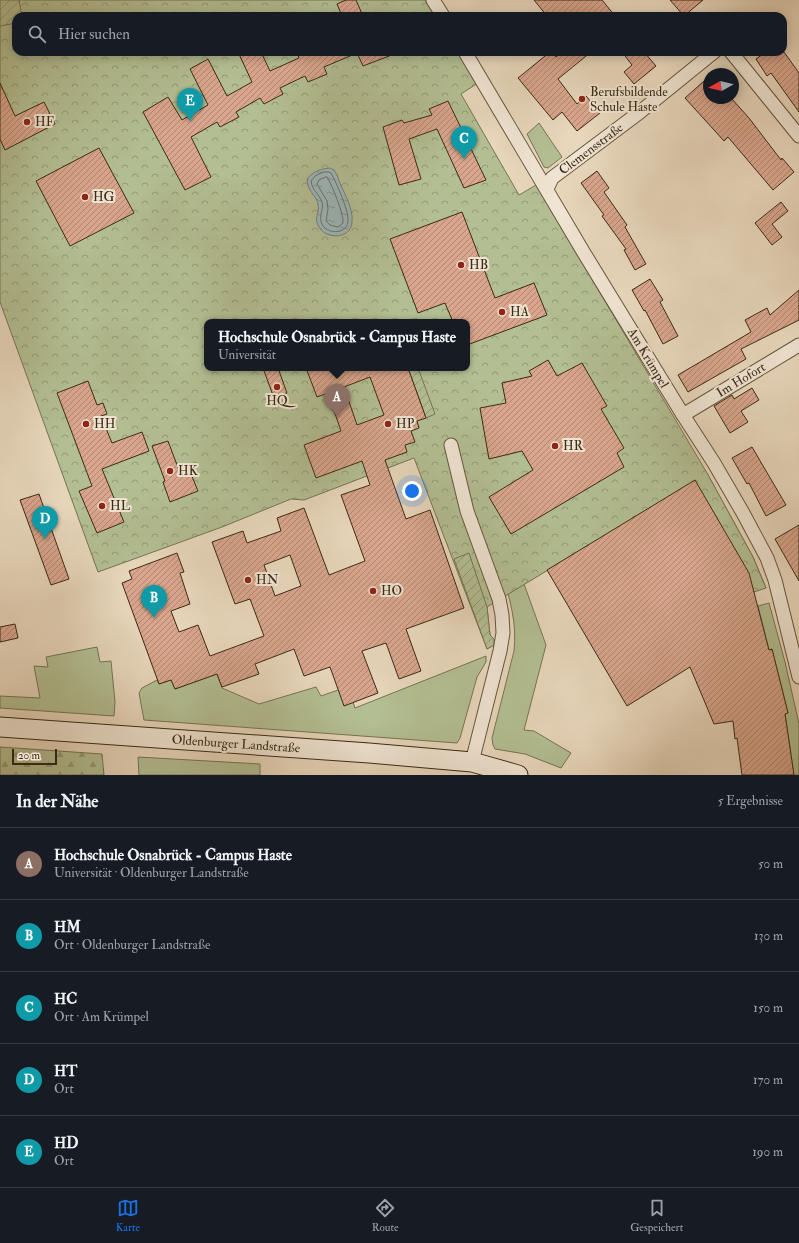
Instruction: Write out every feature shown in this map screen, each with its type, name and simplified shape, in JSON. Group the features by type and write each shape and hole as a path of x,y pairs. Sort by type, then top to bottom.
{"street":[{"path":"433,0 440,12"},
{"name":"Am Krümpel","path":"467,56 546,189 743,513 767,558 780,594 799,677"},
{"name":"Clemensstraße","path":"546,189 552,178 640,112 709,56"},
{"path":"734,56 799,136"},
{"name":"Im Hofort","path":"683,415 799,345"},
{"path":"451,445 467,511 499,599 502,615 503,633 500,651 472,762"},
{"name":"Oldenburger Landstraße","path":"0,727 472,762 518,775"}],"green space":[{"path":"0,0 425,0 432,12 12,12 12,56 461,56 478,83 461,94 519,195 536,185 707,473 753,557 766,588 754,592 695,481 487,607 490,635 494,639 494,645 487,649 414,458 304,500 291,499 222,527 98,572 0,302"},
{"path":"0,0 19,0 21,12 12,12 12,24 0,26"},
{"path":"539,123 562,157 548,168 544,167 527,134"},
{"path":"409,371 419,371 435,414 426,418"},
{"path":"707,473 753,557 766,588 695,481 524,584 546,645 524,730 534,731 571,753 561,768 525,754 495,749 492,738 514,651 515,640 514,621 508,592 502,573"},
{"path":"469,553 487,607 490,635 494,639 494,645 487,649 454,559"},
{"path":"769,603 785,662 799,724 799,775 794,775 785,714 788,713 772,649 769,650 758,606"},
{"path":"97,647 100,662 111,661 115,702 114,716 0,708 0,696 40,698 34,666 48,667 46,657"},
{"path":"486,656 486,662 477,677 460,738 457,743 144,720 139,693 142,688 157,680 159,684 171,680 175,689 217,674 222,688 259,704 316,687 321,696 338,690 353,702 355,708"},
{"path":"0,747 102,754 104,775 0,775"},
{"path":"138,757 260,764 260,775 139,775"}],"water":[{"path":"330,168 334,170 337,175 349,204 352,216 352,222 347,232 337,236 326,233 321,230 318,225 318,204 310,190 307,179 317,171"}],"building":[{"path":"346,0 356,0 361,12 340,12 337,4"},
{"path":"534,0 602,0 612,12 544,12"},
{"path":"670,0 703,0 689,12 680,12"},
{"path":"240,56 263,56 270,71 299,58 298,56 350,56 324,67 327,74 308,82 305,76 280,88 283,94 264,104 260,98 236,112 239,117 220,127 217,122 191,137 211,177 185,190 143,112 168,97 182,120 208,105 190,69 208,59 227,96 252,82"},
{"path":"358,56 389,56 363,66"},
{"path":"545,56 586,56 558,79 577,104 586,96 600,113 577,131 562,112 553,120 518,78"},
{"path":"625,56 647,56 656,66 634,84 624,72 632,65"},
{"path":"760,56 787,56 799,73 799,112 771,73 767,76 756,59"},
{"path":"703,82 703,104 736,104 781,160 782,158 794,172 773,190 728,137 724,141 685,98"},
{"name":"HF","path":"0,83 15,116 44,102 55,124 5,150 0,139"},
{"path":"448,101 486,180 464,188 437,129 409,139 421,179 399,185 383,127 402,120 404,123 432,115 429,109"},
{"name":"HG","path":"99,148 134,213 70,246 36,181"},
{"path":"597,171 609,188 604,192 627,225 625,227 646,264 635,270 624,250 626,249 602,216 604,215 581,183"},
{"path":"781,202 788,211 772,224 782,237 772,245 755,223"},
{"name":"HB","path":"462,212 495,298 534,283 547,315 470,344 470,319 452,319 445,303 418,313 390,239"},
{"path":"650,279 663,300 660,302 678,336 663,344 645,310 644,311 632,290"},
{"path":"799,290 799,320 741,349 746,359 688,392 678,375 751,332 745,320 767,308 770,315"},
{"name":"HR","path":"548,360 557,376 582,363 607,406 601,409 624,448 617,453 624,467 511,534 489,497 533,470 522,451 489,459 480,408 506,403 502,383 532,376 529,371"},
{"name":"HQ","path":"264,371 279,371 287,393 274,398"},
{"path":"307,371 409,371 426,418 417,421 419,428 411,431 415,442 405,445 407,452 385,460 406,519 430,510 464,608 406,629 421,671 399,679 386,643 362,651 378,693 344,706 330,667 304,676 294,649 255,664 259,674 222,687 217,674 175,689 171,680 159,684 122,583 132,579 129,571 177,553 184,572 180,573 190,604 171,611 179,632 198,625 210,656 264,636 250,599 235,604 212,542 243,531 247,543 281,531 277,518 304,508 329,575 365,561 341,495 370,485 362,461 316,478 304,445 341,431 328,393 317,397","holes":["370,377 384,415 357,425 344,387","290,555 301,586 275,596 264,565"]},
{"name":"HH","path":"88,381 97,405 103,403 107,414 101,416 112,443 142,432 149,451 102,469 124,522 97,533 79,491 92,486 57,393"},
{"path":"752,388 759,400 741,411 748,422 730,433 714,406 732,395 734,399"},
{"name":"HK","path":"168,441 180,473 189,469 198,491 170,502 163,482 165,481 152,446"},
{"path":"752,447 786,505 766,516 749,483 747,484 732,458"},
{"path":"695,480 749,573 769,650 772,649 788,713 785,714 794,775 742,775 733,721 714,724 690,667 627,706 547,570"},
{"path":"39,494 69,579 51,585 20,500"},
{"path":"799,525 799,581 775,539"},
{"path":"15,624 18,638 0,642 0,627"}],"place":[{"name":"Berufsbildende Schule Haste","path":"582,99"},
{"name":"HD","path":"190,121"},
{"name":"HF","path":"27,122"},
{"name":"HC","path":"464,159"},
{"name":"HG","path":"85,197"},
{"name":"HB","path":"461,265"},
{"name":"HA","path":"502,312"},
{"name":"HQ","path":"277,387"},
{"name":"Hochschule Osnabrück - Campus Haste","path":"337,417"},
{"name":"HH","path":"86,424"},
{"name":"HP","path":"388,424"},
{"name":"HR","path":"555,446"},
{"name":"HK","path":"170,471"},
{"name":"HL","path":"102,506"},
{"name":"HT","path":"45,539"},
{"name":"HN","path":"248,580"},
{"name":"HO","path":"373,591"},
{"name":"HM","path":"154,618"}]}
